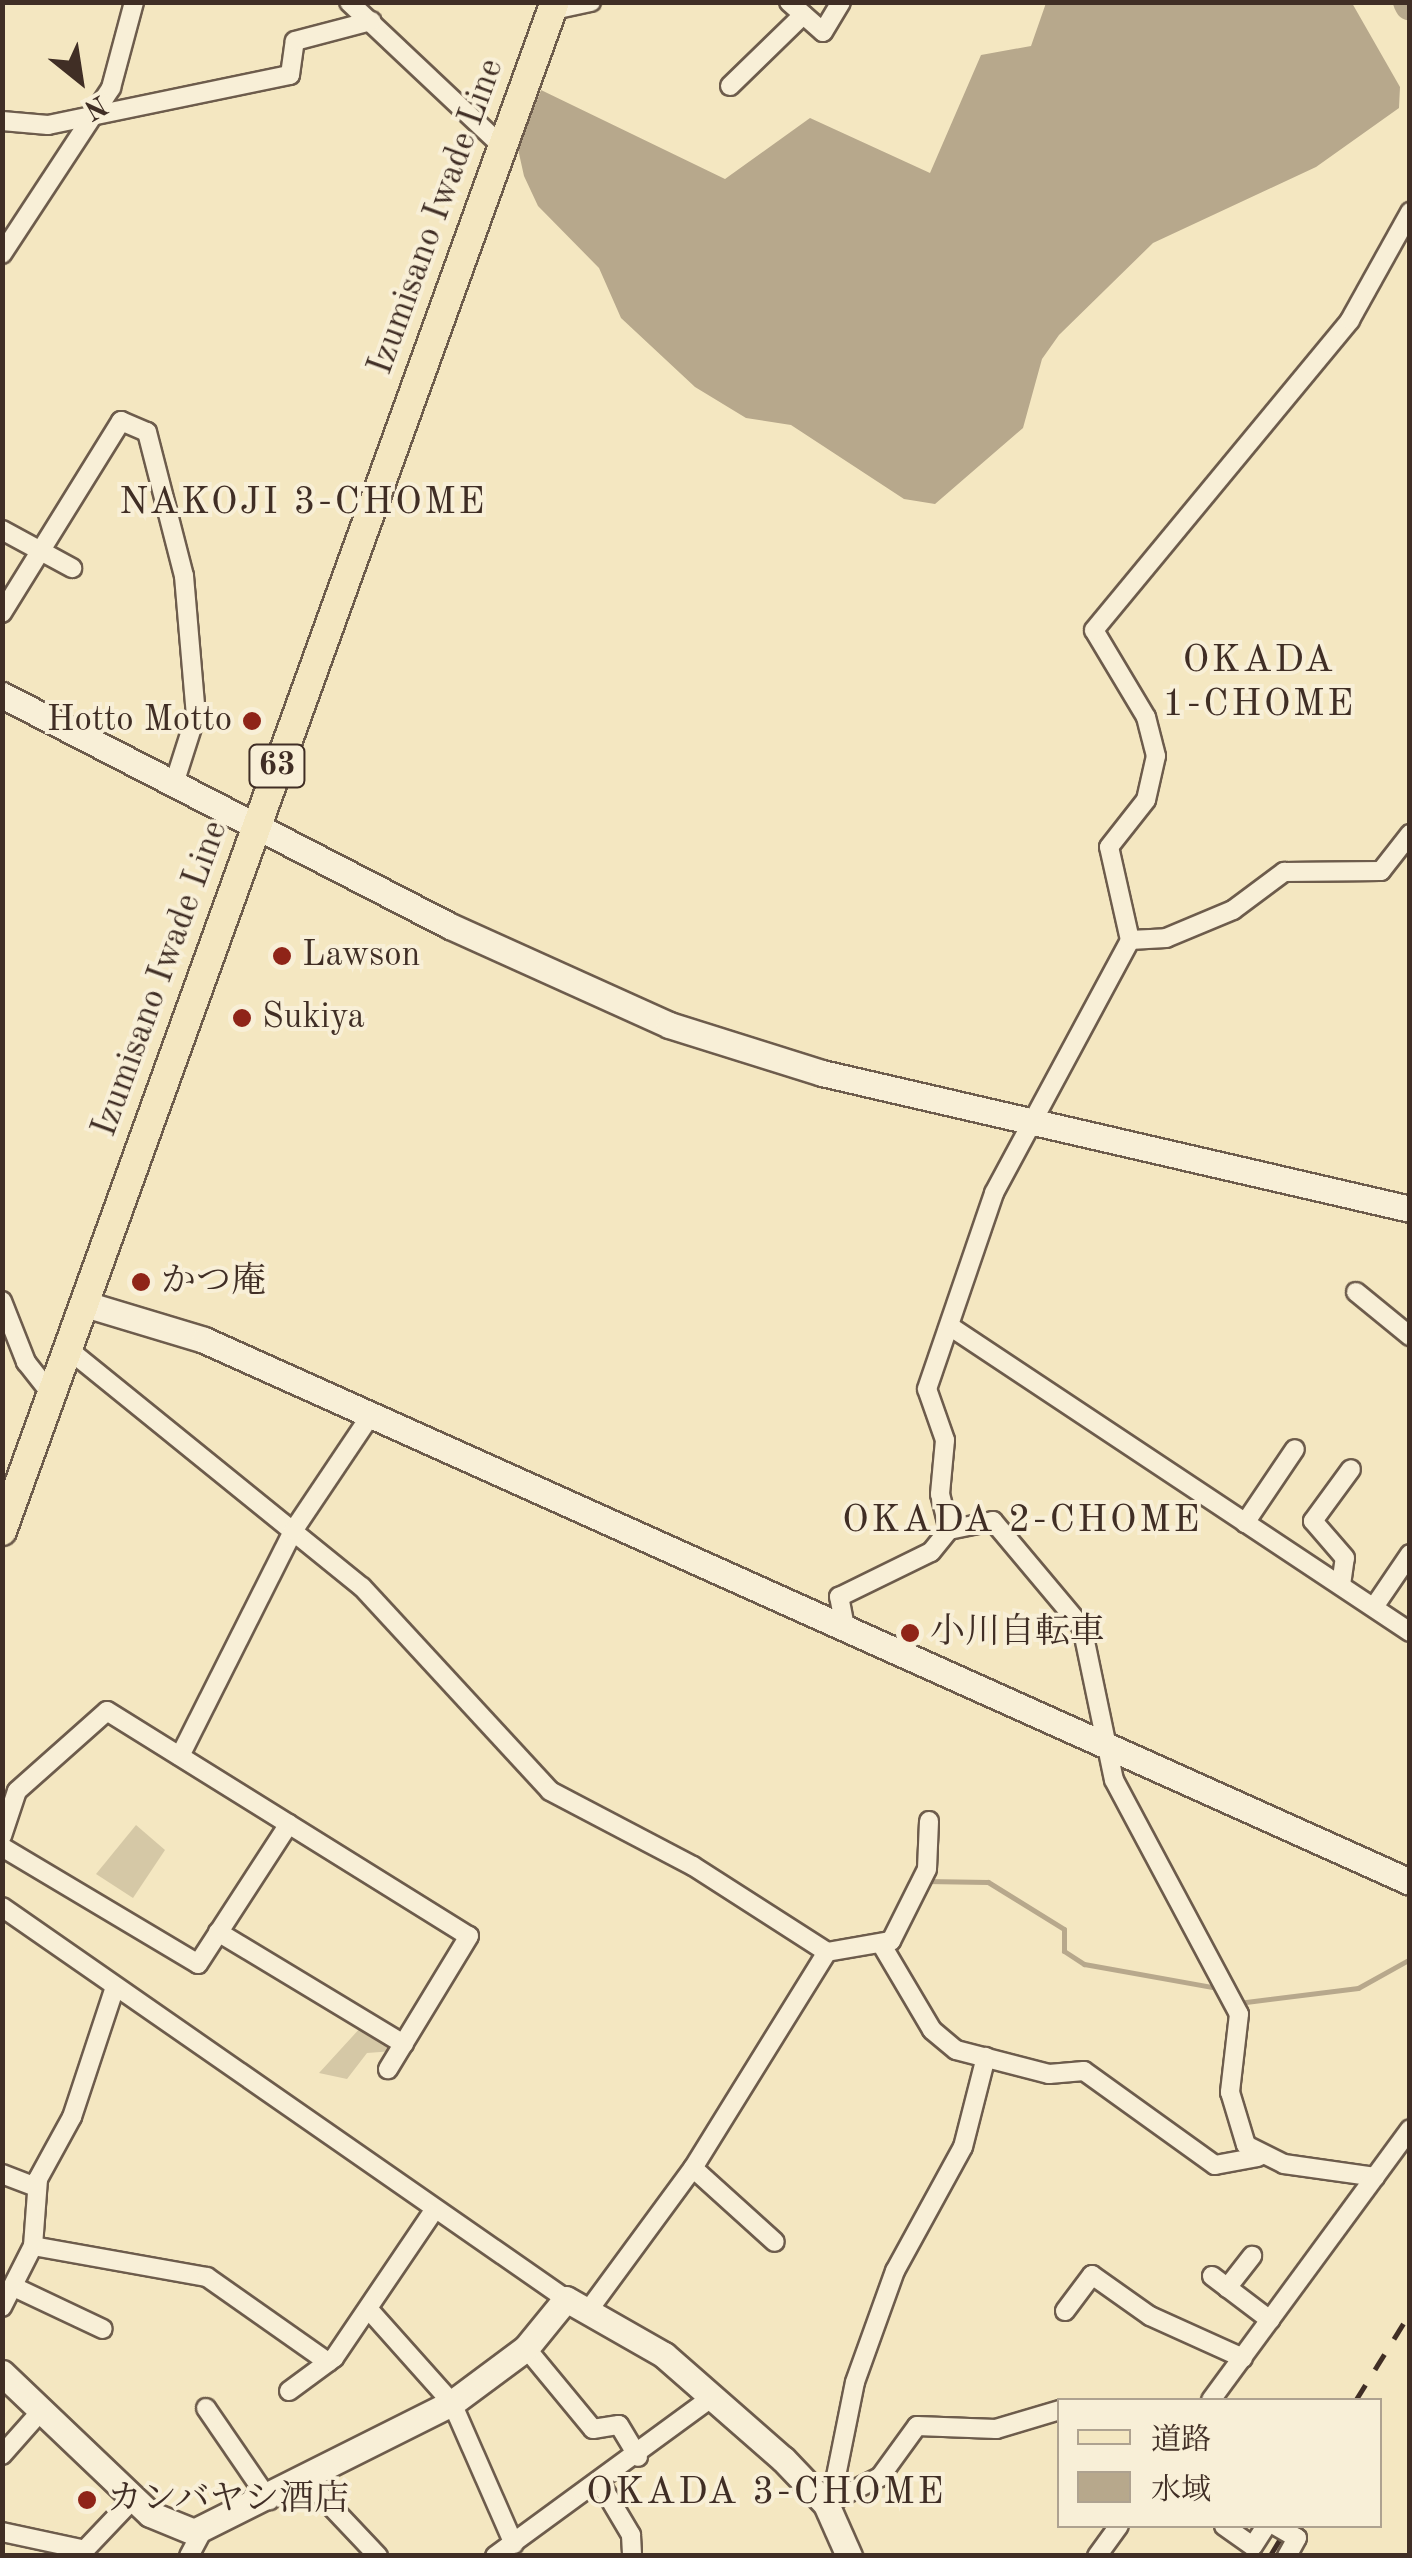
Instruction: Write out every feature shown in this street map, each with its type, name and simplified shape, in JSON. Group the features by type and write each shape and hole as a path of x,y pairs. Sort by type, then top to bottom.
{"main road":[{"name":"Izumisano Iwade Line","path":"2,1530 554,6"}],"street":[{"path":"2,254 112,88 134,2"},
{"path":"350,2 502,146"},
{"path":"554,6 592,2"},
{"path":"730,86 796,9 823,32 841,2"},
{"path":"2,120 94,117 290,75 295,42 371,22"},
{"path":"948,1530 940,1494 945,1440 927,1390 954,1329 994,1193 1130,940 1110,847 1146,800 1156,756 1146,718 1094,630 1350,320 1410,212"},
{"path":"2,614 36,548 121,421 147,432 184,576 196,715 174,784"},
{"path":"2,530 72,568"},
{"path":"2,695 256,826 669,1026 1030,1122 1410,1210"},
{"path":"1130,940 1166,938 1233,910 1284,872 1380,871 1410,834"},
{"path":"1371,1201 1410,1199"},
{"path":"1371,1201 1410,1223"},
{"path":"1356,1292 1410,1336"},
{"path":"2,1301 26,1362 52,1395"},
{"path":"85,1304 204,1340 1410,1882"},
{"path":"954,1329 1410,1632"},
{"path":"68,1349 362,1587 550,1791 693,1866 828,1952 883,1947"},
{"path":"180,1756 293,1532 371,1415"},
{"path":"1245,1523 1295,1449"},
{"path":"1341,1585 1344,1558 1313,1522 1351,1469"},
{"path":"845,1627 839,1598 931,1552 948,1530 993,1522 1066,1604 1088,1647 1107,1744 1137,1834 1239,2014 1232,2114 1258,2157"},
{"path":"1374,1607 1410,1554"},
{"path":"2,1836 17,1791 107,1710 469,1936 388,2069"},
{"path":"883,1947 927,1869 929,1821"},
{"path":"2,1848 198,1964 289,1824"},
{"path":"2,1907 432,2214 664,2355 829,2503 849,2556"},
{"path":"218,1932 404,2044"},
{"path":"883,1947 941,2041 1049,2074 1084,2071 1215,2164 1258,2157 1375,2177"},
{"path":"2,2373 170,2527 204,2528 308,2482 452,2403 577,2305 694,2168 828,1952"},
{"path":"2,2307 32,2246 36,2187 72,2117 114,1988"},
{"path":"829,2503 855,2382 895,2271 963,2147 986,2057"},
{"path":"1213,2398 1410,2129"},
{"path":"694,2168 775,2242"},
{"path":"2,2174 36,2187"},
{"path":"288,2391 328,2362 371,2312 376,2289 432,2214"},
{"path":"32,2246 207,2277 328,2362"},
{"path":"1252,2256 1220,2282 1270,2320"},
{"path":"1064,2310 1092,2275 1150,2316 1243,2358"},
{"path":"14,2287 102,2330"},
{"path":"371,2312 452,2403 502,2552 638,2456 712,2397"},
{"path":"526,2348 593,2429 619,2425 638,2456"},
{"path":"206,2408 269,2500"},
{"path":"2,2455 41,2411"},
{"path":"829,2503 880,2477 918,2426 996,2429 1057,2411"},
{"path":"308,2482 378,2556"},
{"path":"599,2482 631,2535 632,2556"},
{"path":"2,2532 80,2552 134,2498"},
{"path":"189,2556 204,2528"},
{"path":"1097,2556 1118,2528"},
{"path":"1227,2528 1253,2546 1265,2528"},
{"path":"1280,2528 1297,2538 1288,2556"}],"shaded area":[{"path":"136,1825 165,1850 133,1898 96,1874"},
{"path":"362,2026 394,2051 367,2053 347,2079 319,2073"}],"water":[{"path":"1046,3 1352,3 1400,87 1399,108 1316,167 1153,243 1059,335 1042,359 1023,428 935,504 904,499 791,425 746,418 695,387 621,318 599,268 538,206 524,176 518,149 541,90 725,179 810,118 930,173 981,55 1031,46"}],"waterway":[{"path":"1408,2 1410,6"},
{"path":"926,1881 988,1882 1064,1929 1064,1951 1084,1964 1217,1988"},
{"path":"1238,2003 1358,1988 1410,1959"}],"railway":[{"path":"1357,2398 1410,2313"},
{"path":"1270,2556 1287,2528"}],"place":[{"name":"Hotto Motto","path":"252,721"},
{"name":"Lawson","path":"282,956"},
{"name":"Sukiya","path":"242,1018"},
{"name":"かつ庵","path":"141,1282"},
{"name":"小川自転車","path":"910,1633"},
{"name":"カンバヤシ酒店","path":"87,2500"}],"district":[{"name":"NAKOJI 3-CHOME","path":"303,504"},
{"name":"OKADA 1-CHOME","path":"1259,684"},
{"name":"OKADA 2-CHOME","path":"1022,1522"},
{"name":"OKADA 3-CHOME","path":"766,2494"}]}
